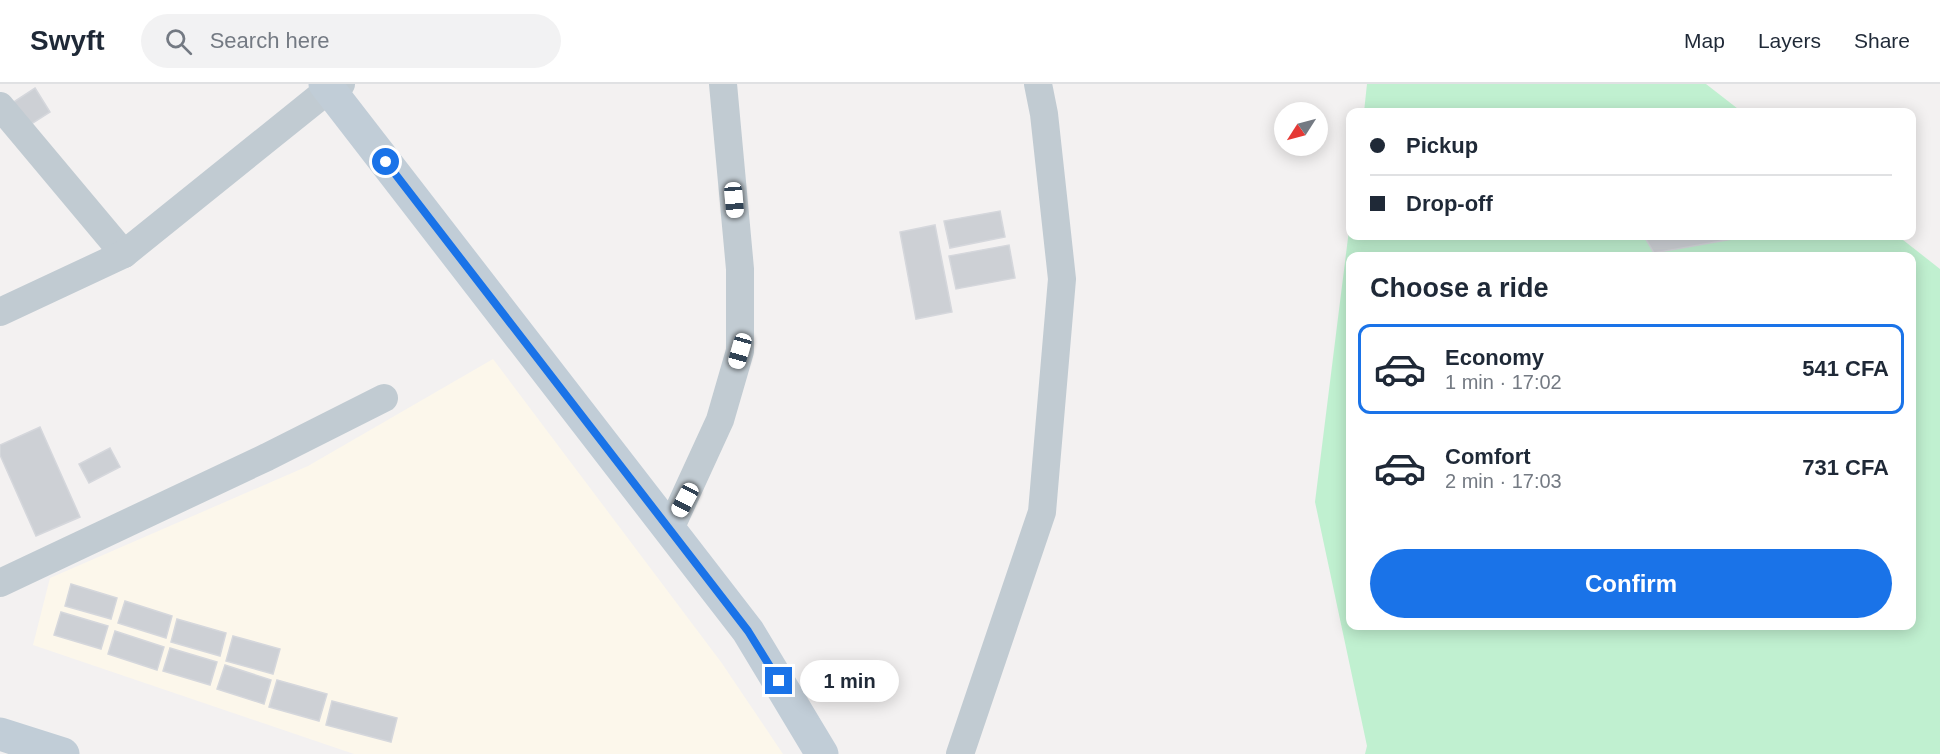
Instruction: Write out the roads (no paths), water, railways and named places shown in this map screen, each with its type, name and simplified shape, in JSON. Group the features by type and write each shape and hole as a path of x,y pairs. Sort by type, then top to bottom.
{"street":[{"path":"670,529 720,420 740,351 740,268 723,84"},
{"path":"960,754 1042,512 1062,279 1044,114 1038,84"},
{"path":"0,312 124,254 332,86 748,631 822,754"},
{"path":"0,106 124,254"},
{"path":"0,583 267,457 384,398"},
{"path":"0,734 63,754"}]}
